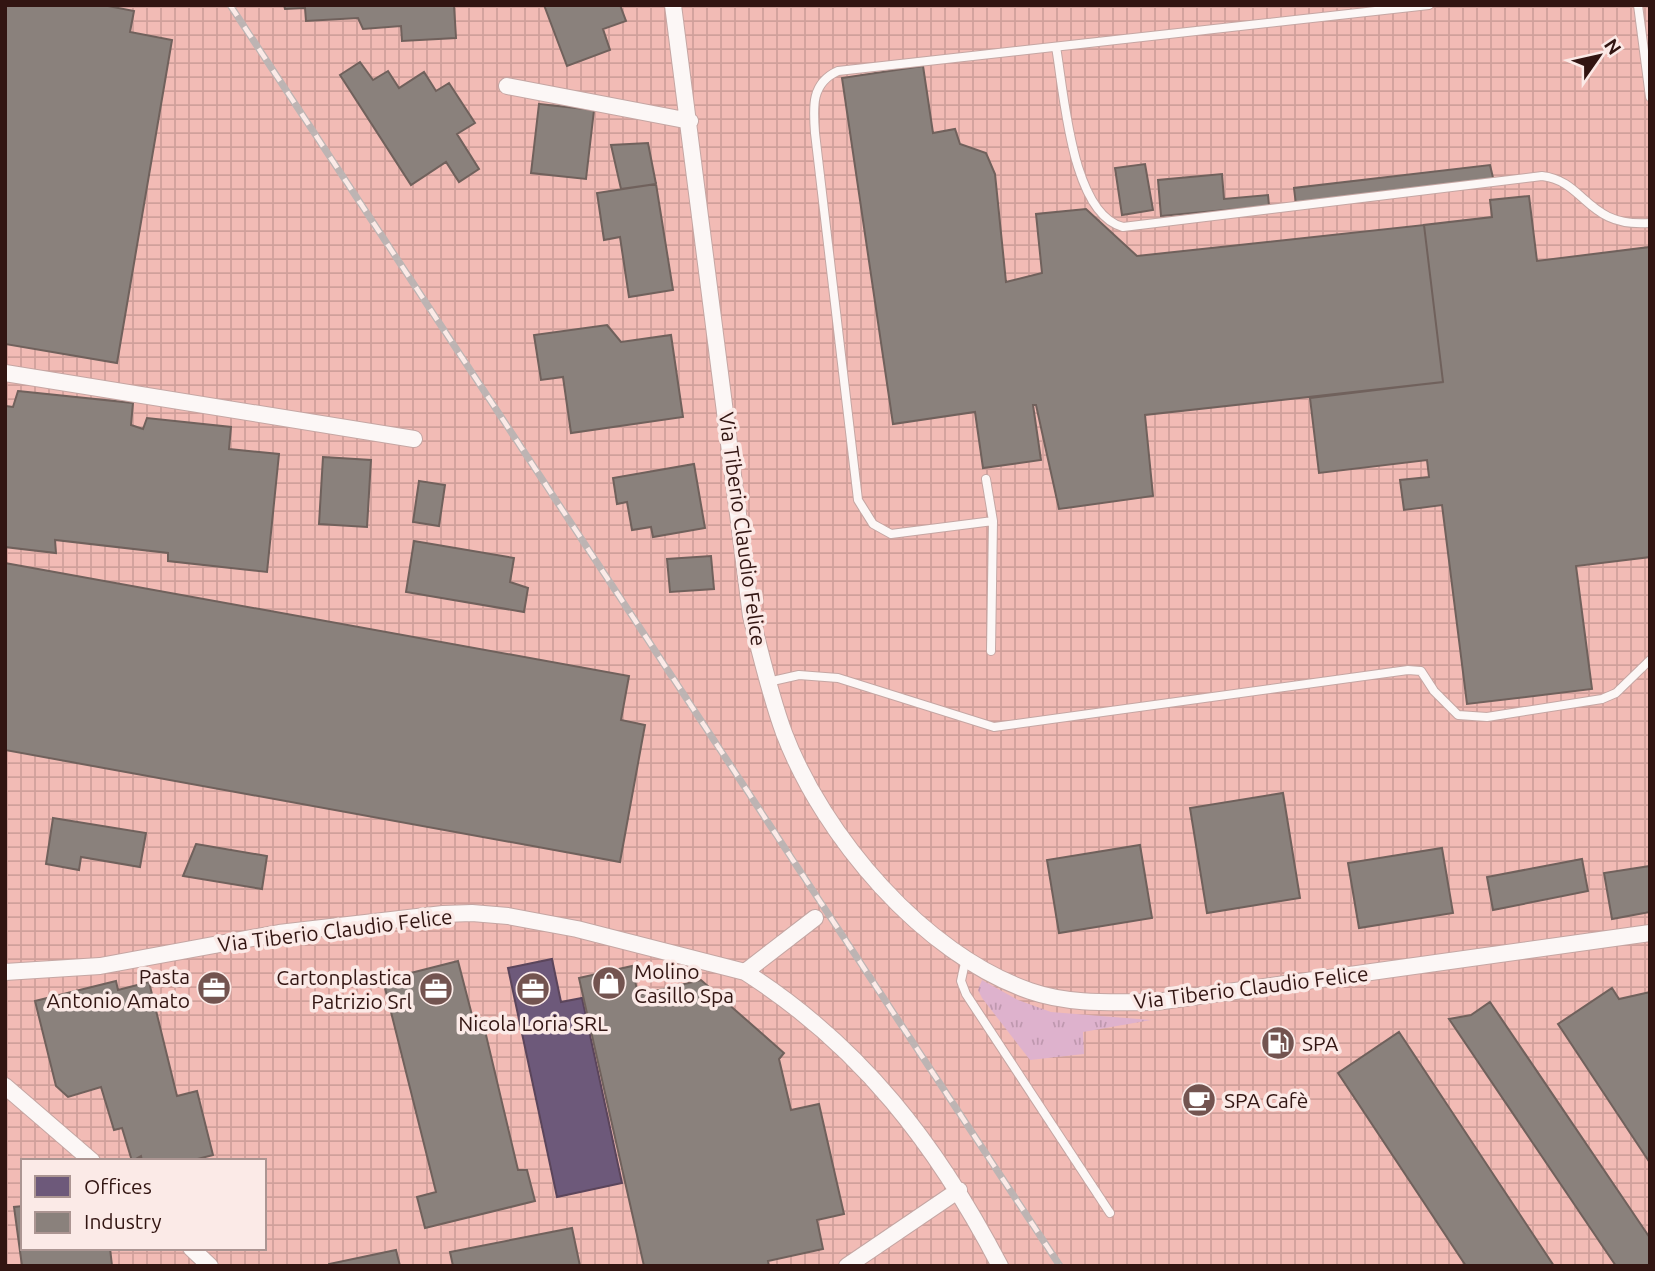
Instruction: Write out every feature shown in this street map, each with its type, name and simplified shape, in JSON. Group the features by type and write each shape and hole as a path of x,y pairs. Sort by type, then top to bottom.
{"street":[{"name":"Via Tiberio Claudio Felice","path":"673,5 690,121 751,616 768,682 789,745 805,777 838,830 902,908 966,958 1031,991 1098,1002 1156,1002 1650,933"},
{"path":"507,86 690,121"},
{"path":"5,373 414,439"},
{"name":"Via Tiberio Claudio Felice","path":"5,972 100,966 279,933 462,914 508,916 577,929 745,972 798,1008 863,1065 915,1127 959,1190 1000,1266"},
{"path":"745,972 815,918"},
{"path":"5,1086 90,1159"},
{"path":"846,1266 959,1190"},
{"path":"193,1250 210,1266"}],"lane":[{"path":"993,522 898,534 877,528 862,510 854,482 815,133 814,99 824,80 838,71 1429,5"},
{"path":"1638,5 1650,97"},
{"path":"1056,47 1076,160 1094,204 1115,225 1123,227 1542,176 1562,181 1596,211 1622,223 1650,223"},
{"path":"986,479 993,522 991,651"},
{"path":"768,682 799,675 838,678 994,727 1408,670 1420,671 1434,691 1458,715 1487,717 1602,699 1616,694 1650,660"},
{"path":"966,958 961,981 966,994 1110,1213"}],"shaded area":[{"path":"5,5 1650,5 1650,1266 5,1266"}],"green space":[{"path":"982,980 1018,1000 1051,1012 1151,1020 1083,1032 1084,1054 1030,1060 982,998 978,990"}],"building: Offices":[{"path":"552,959 561,1002 582,998 622,1183 557,1197 508,968"}],"building: Industry":[{"path":"5,5 103,5 134,11 130,32 172,40 117,363 5,344"},
{"path":"284,5 454,5 456,38 402,41 401,26 363,29 358,18 306,21 305,8 285,9"},
{"path":"544,5 620,5 626,21 603,29 610,50 567,66"},
{"path":"360,62 373,80 388,71 399,88 424,72 436,91 449,83 475,123 457,134 479,169 459,182 446,162 411,185 340,75"},
{"path":"923,66 933,133 955,129 960,144 986,153 995,174 1006,282 1042,273 1036,214 1086,209 1137,256 1424,225 1443,382 1145,415 1153,496 1059,509 1036,405 1033,405 1041,460 983,468 975,412 893,424 842,78"},
{"path":"539,104 594,110 586,179 531,173"},
{"path":"648,143 656,184 621,189 611,145"},
{"path":"1145,164 1153,210 1122,215 1115,168"},
{"path":"1490,165 1494,182 1296,205 1294,188"},
{"path":"1222,174 1224,199 1268,195 1269,206 1161,216 1158,180"},
{"path":"656,184 673,290 629,297 620,237 604,240 597,193"},
{"path":"1529,196 1537,261 1650,247 1650,557 1576,566 1592,689 1467,704 1442,505 1404,510 1400,480 1429,477 1427,460 1319,473 1310,398 1443,382 1424,225 1492,217 1490,200"},
{"path":"607,325 621,342 671,335 683,417 571,433 563,377 541,380 534,335"},
{"path":"18,391 133,403 131,425 143,429 147,418 231,427 229,449 279,454 267,572 168,561 168,553 55,540 56,553 5,547 5,406 13,407"},
{"path":"323,457 371,460 367,527 319,524"},
{"path":"694,464 705,528 653,537 651,527 632,530 627,502 617,504 613,478"},
{"path":"419,481 445,485 439,526 413,522"},
{"path":"414,541 514,558 510,582 528,588 524,612 406,592"},
{"path":"711,556 714,589 670,592 667,559"},
{"path":"5,563 629,676 621,720 645,725 620,862 5,750"},
{"path":"1283,793 1300,898 1207,913 1190,808"},
{"path":"53,818 146,833 140,867 81,857 79,870 46,864"},
{"path":"196,844 267,856 262,889 183,876"},
{"path":"1140,845 1152,918 1059,933 1047,860"},
{"path":"1442,848 1453,913 1359,928 1348,863"},
{"path":"1582,859 1588,891 1493,910 1487,877"},
{"path":"1650,866 1650,912 1612,919 1604,873"},
{"path":"458,961 473,1019 482,1018 518,1170 527,1170 535,1201 425,1228 417,1197 436,1192 383,980"},
{"path":"632,966 638,995 701,980 784,1053 779,1059 791,1110 819,1104 844,1214 817,1220 823,1249 768,1261 769,1266 644,1266 579,978"},
{"path":"116,981 118,990 149,982 177,1096 197,1091 213,1155 198,1159 142,1159 141,1156 131,1159 122,1128 114,1130 101,1087 68,1097 56,1086 35,1001"},
{"path":"1612,988 1619,999 1650,992 1650,1163 1558,1024"},
{"path":"1490,1002 1650,1238 1650,1266 1616,1266 1449,1019 1471,1015"},
{"path":"1399,1032 1554,1266 1466,1266 1338,1073"},
{"path":"21,1206 21,1250 110,1250 112,1266 22,1266 14,1207"},
{"path":"572,1228 580,1266 453,1266 450,1252"},
{"path":"396,1250 400,1266 329,1266 329,1264"}],"railway":[{"path":"230,5 1060,1266"}],"place":[{"name":"Molino Casillo Spa","path":"609,983"},
{"name":"Pasta Antonio Amato","path":"214,988"},
{"name":"Cartonplastica Patrizio Srl","path":"436,989"},
{"name":"Nicola Loria SRL","path":"533,989"},
{"name":"SPA","path":"1278,1043"},
{"name":"SPA Cafè","path":"1199,1100"}]}
